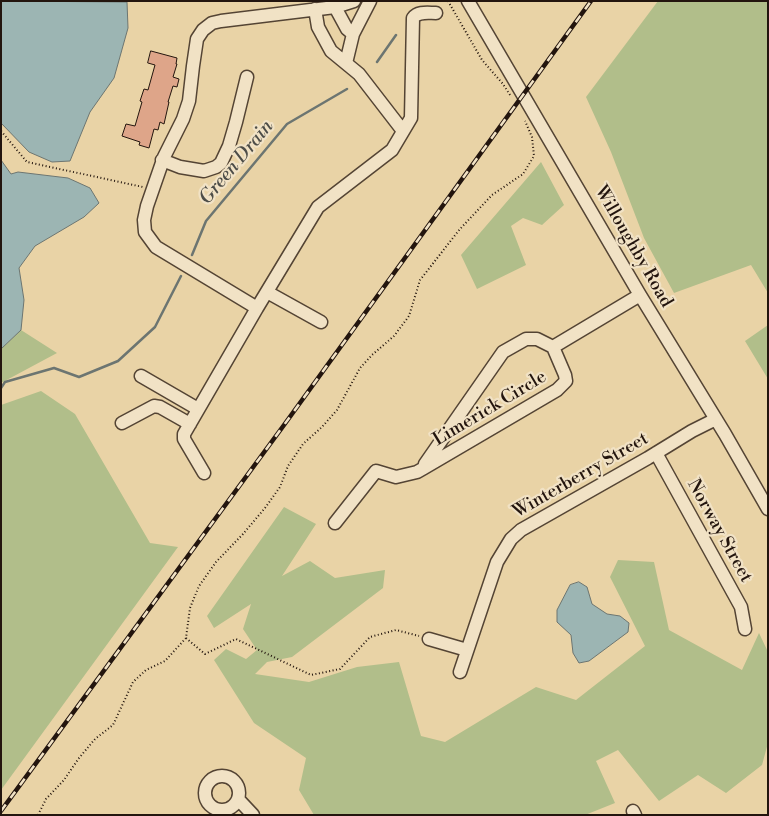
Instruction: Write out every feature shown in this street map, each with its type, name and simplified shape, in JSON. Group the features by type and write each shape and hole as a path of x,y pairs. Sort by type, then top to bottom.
{"street":[{"path":"257,308 156,247 145,232 144,220 162,160 190,101 197,39 203,30 212,23 335,7 354,1"},
{"path":"346,64 353,34 370,1"},
{"name":"Willoughby Road","path":"468,1 768,509"},
{"path":"335,7 347,29 353,34"},
{"path":"315,9 318,27 332,51 359,74 403,131"},
{"path":"204,473 184,439 184,434 318,207 392,150 411,118 413,18 415,14 419,13 436,13"},
{"path":"162,160 180,167 204,171 221,163 229,146 247,77"},
{"path":"267,292 320,322"},
{"name":"Limerick Circle","path":"553,347 640,295"},
{"name":"Limerick Circle","path":"334,523 376,471 396,477 417,472 424,468 557,390 562,386 566,380 565,375 553,347 537,338 526,338 502,352 424,468"},
{"path":"141,376 198,409"},
{"path":"122,423 154,406 160,406 190,424"},
{"name":"Winterberry Street","path":"460,672 497,562 511,539 521,530 716,419"},
{"name":"Norway Street","path":"656,453 741,607 745,629"},
{"path":"429,639 467,650"},
{"path":"238,799 253,815"}],"path":[{"path":"448,1 482,60 503,84 511,98"},
{"path":"38,815 46,799 64,780 94,739 113,725 133,682 146,670 165,661 186,638 190,608 198,586 216,562 265,508 280,487 288,466 303,444 322,428 337,410 360,368 394,336 409,316 420,280 460,229 492,195 523,174 534,156 532,137 524,120"},
{"path":"1,131 27,162 153,190"},
{"path":"186,638 204,654 236,639 312,675 340,669 370,636 396,630 429,639"}],"green space":[{"path":"658,1 768,1 768,293 751,265 674,293 644,238 611,152 586,97"},
{"path":"541,162 564,205 542,225 523,218 511,226 526,265 477,289 461,255"},
{"path":"768,325 768,379 745,341"},
{"path":"21,330 57,353 1,383 1,349"},
{"path":"41,391 75,414 150,543 178,547 1,790 1,405"},
{"path":"284,507 316,524 282,576 310,561 335,578 385,570 383,588 292,657 267,662 255,674 309,682 357,667 399,662 421,736 445,742 536,687 576,700 645,646 610,577 618,560 654,562 669,630 742,670 759,633 768,652 768,743 762,765 726,793 698,775 659,801 618,750 596,761 615,803 585,815 314,815 299,790 306,758 254,723 214,660 226,649 246,659 257,650 243,629 251,604 214,628 207,616"}],"water":[{"path":"1,1 127,2 128,28 114,78 90,112 70,161 52,162 29,152 1,123"},
{"path":"1,160 11,174 18,172 68,178 90,188 99,203 84,217 35,246 19,268 24,300 21,330 1,349"},
{"path":"579,582 587,587 592,604 607,614 620,616 629,623 628,632 589,661 579,663 573,653 571,635 557,622 557,610 570,585"}],"building":[{"path":"151,51 177,58 173,77 179,79 177,87 173,86 164,124 160,122 158,130 154,129 149,148 139,145 140,142 122,136 126,124 135,126 144,89 148,90 155,65 148,63"}],"waterway":[{"name":"Green Drain","path":"377,62 396,35"},
{"name":"Green Drain","path":"192,255 206,221 287,124 347,89"},
{"name":"Green Drain","path":"1,388 5,382 54,368 79,377 118,361 155,327 181,276"}],"railway":[{"path":"1,811 591,1"}]}
